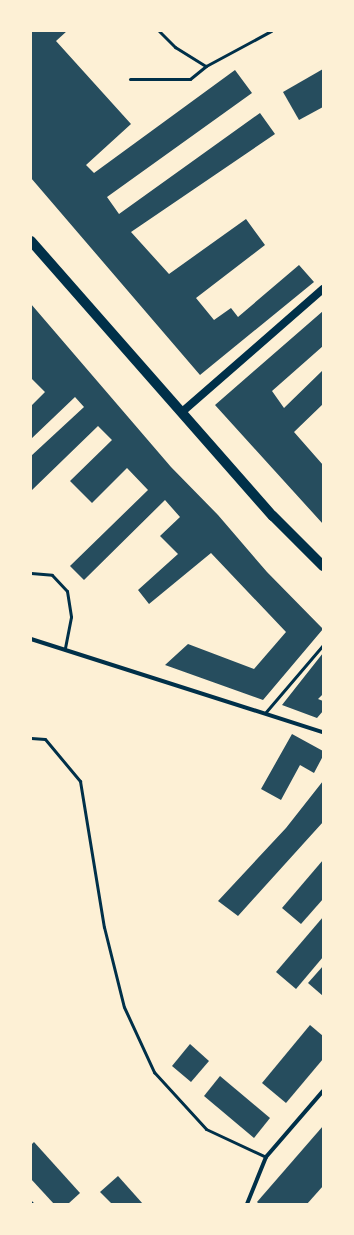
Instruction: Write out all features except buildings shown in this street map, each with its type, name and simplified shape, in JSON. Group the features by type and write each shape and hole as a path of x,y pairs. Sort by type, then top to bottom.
{"main road":[{"path":"31,241 273,516 323,566"},
{"path":"182,412 323,289"}],"street":[{"path":"31,639 265,712 323,732"},
{"path":"247,1204 266,1157 323,1091"}],"lane":[{"path":"159,31 175,47 206,66"},
{"path":"130,79 190,79 206,66 271,31"},
{"path":"31,573 52,575 68,591 70,617 65,649"},
{"path":"265,712 323,645"},
{"path":"31,738 45,740 80,781 106,934 124,1007 154,1072 206,1128 266,1157"}]}
